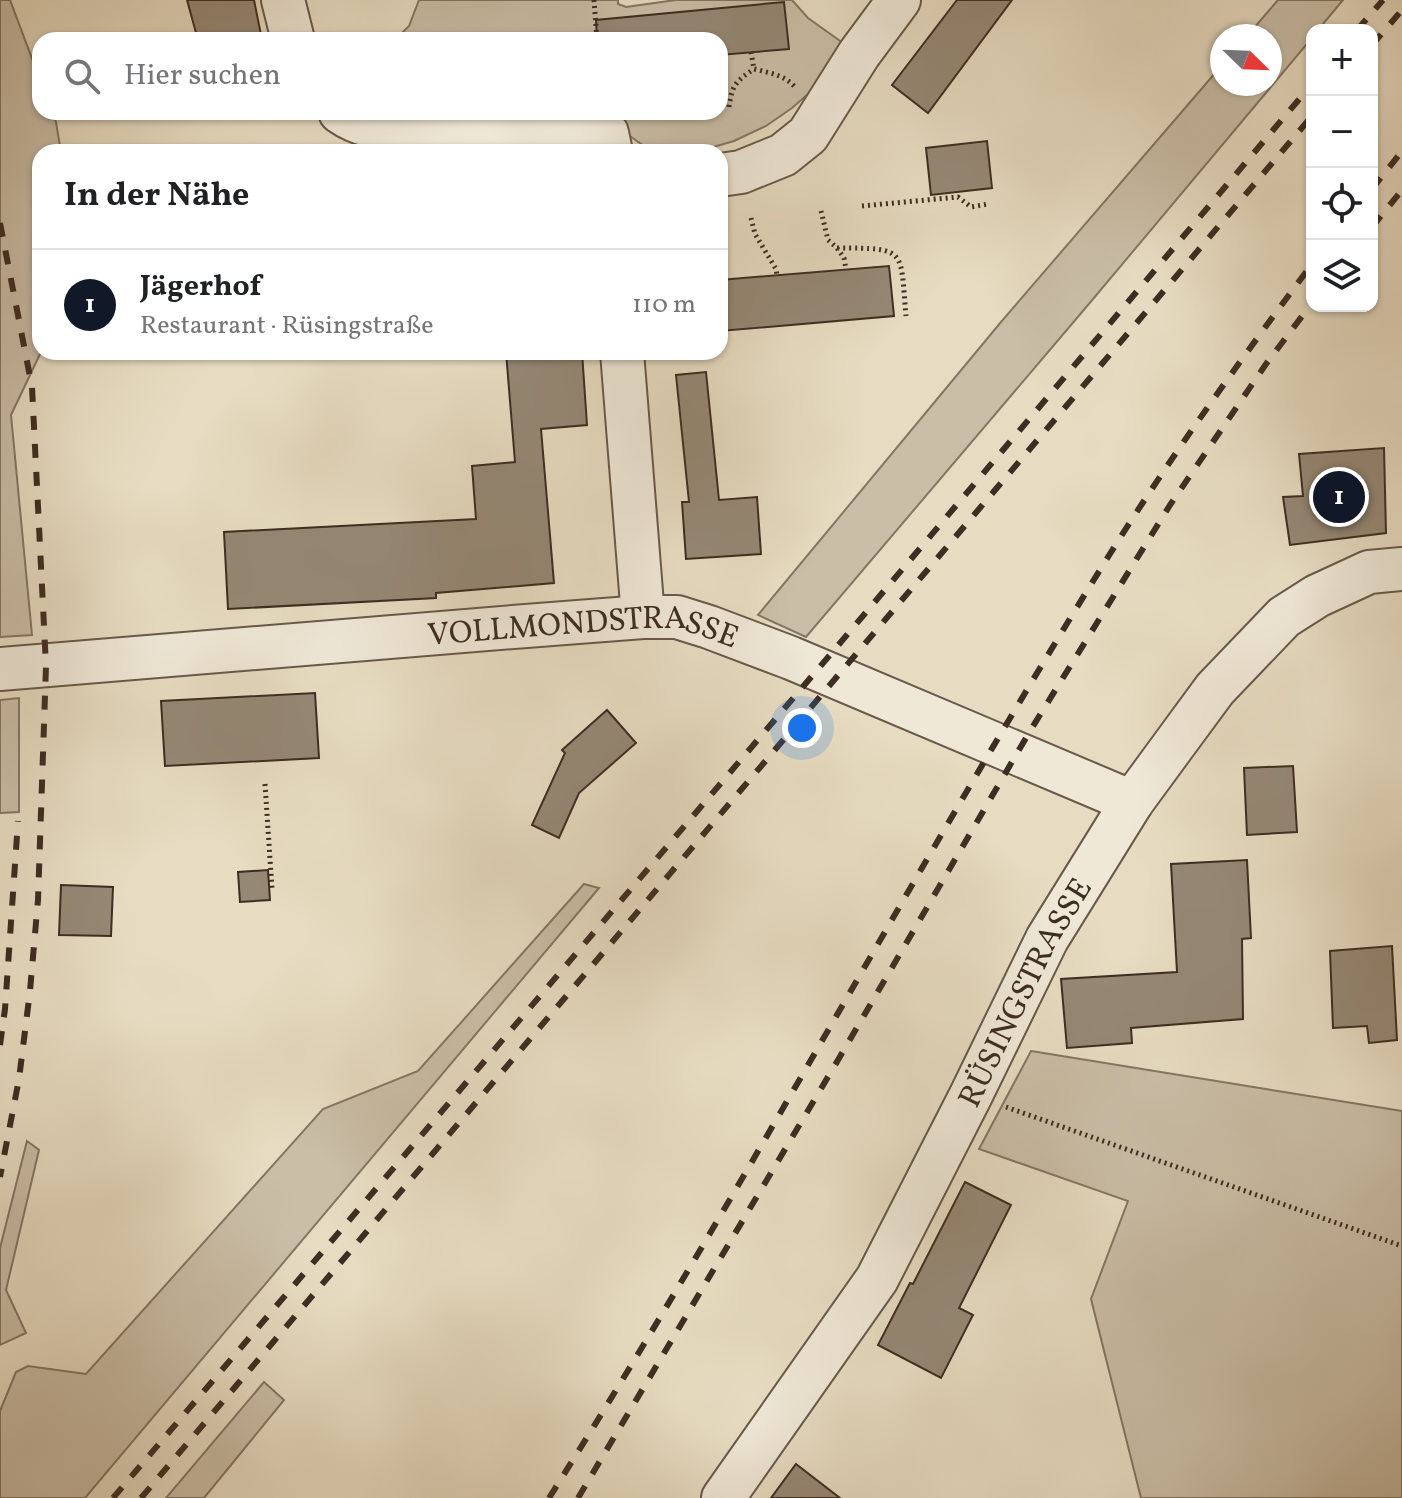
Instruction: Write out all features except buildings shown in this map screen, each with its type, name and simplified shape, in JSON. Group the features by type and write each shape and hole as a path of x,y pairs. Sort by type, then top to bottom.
{"street":[{"path":"283,0 291,32"},
{"path":"728,174 741,172 783,155 808,135 859,54 899,0"},
{"path":"352,120 409,130 607,133 609,144"},
{"path":"623,360 643,617"},
{"name":"RÜSINGSTRASSE","path":"723,1498 877,1279 1047,939 1132,802 1215,689 1284,617 1317,596 1369,572 1402,569"},
{"name":"VOLLMONDSTRASSE","path":"0,669 643,617 677,617 820,670 1132,802"}],"path":[{"path":"594,0 596,32"},
{"path":"751,52 754,69"},
{"path":"754,69 780,76 797,89"},
{"path":"729,107 736,82 754,69"},
{"path":"862,206 958,197 971,207 988,204"},
{"path":"821,211 828,240 844,258 846,269"},
{"path":"751,218 755,234 777,275"},
{"path":"837,248 878,248 895,254 902,271 906,316"},
{"path":"265,784 272,889"},
{"path":"971,1095 1402,1246"}],"shaded area":[{"path":"0,0 10,0 32,59 32,120 55,120 60,144 32,144 32,360 37,360 11,415 32,635 0,637"},
{"path":"419,0 618,0 618,4 626,7 676,0 792,0 808,18 843,43 816,87 766,126 724,144 641,144 627,134 618,120 728,120 728,32 403,32 409,26"},
{"path":"1278,0 1343,0 1323,24 1306,24 1306,45 1282,74 1282,24 1257,24"},
{"path":"1210,79 1210,96 1263,96 806,637 758,615 1001,322"},
{"path":"19,698 19,812 0,813 0,700"},
{"path":"584,884 599,888 85,1498 0,1498 0,1411 16,1372 28,1366 86,1374 323,1109 418,1071"},
{"path":"1031,1051 1402,1111 1402,1498 1141,1498 1091,1299 1128,1201 979,1149"},
{"path":"27,1141 39,1150 6,1290 26,1333 0,1345 0,1248"},
{"path":"264,1382 284,1400 204,1498 166,1498"}],"railway":[{"path":"1362,24 1383,0"},
{"path":"1378,38 1402,10"},
{"path":"113,1498 1306,91"},
{"path":"141,1498 1306,123"},
{"path":"1378,181 1402,151"},
{"path":"1378,220 1402,190"},
{"path":"0,223 32,387 46,666 38,900 30,991 19,1079 0,1177"},
{"path":"549,1498 691,1265 1108,557 1207,408 1306,272"},
{"path":"578,1498 1030,731 1170,505 1306,311"},
{"path":"0,1045 18,821"}],"place":[{"name":"Jägerhof","path":"1339,497"}]}
